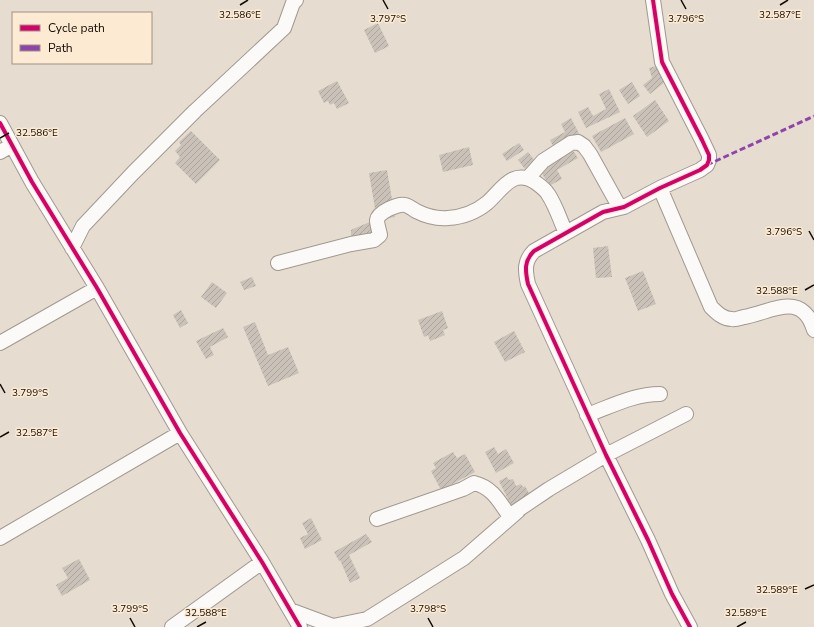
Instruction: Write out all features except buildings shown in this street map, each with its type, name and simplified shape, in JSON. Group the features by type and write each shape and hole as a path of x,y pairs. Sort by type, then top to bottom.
{"street":[{"path":"72,248 83,226 133,173 195,111 284,28 293,3 296,0"},
{"path":"653,0 662,62 709,156 706,165 700,170 620,208 603,212 534,251 530,255 525,267 528,284 587,415 648,540 672,594 690,627"},
{"path":"0,123 6,148 32,182 97,288 180,433 262,562 300,627"},
{"path":"528,178 543,160 571,143 578,142 584,146 590,154 620,208"},
{"path":"278,263 374,240 380,235 378,220 379,216 398,205 405,205 431,217 447,218 463,216 488,202 499,189 511,180 521,177 528,178 548,193 566,233"},
{"path":"660,188 711,307 719,316 732,320 781,307 795,306 803,310 811,319 814,330"},
{"path":"0,343 97,288"},
{"path":"587,415 633,397 648,394 660,394"},
{"path":"377,519 463,489 474,483 486,487 499,501 508,514 512,514 549,489 606,455 686,414"},
{"path":"0,538 180,433"},
{"path":"290,610 333,626 367,620 464,558 518,510"},
{"path":"172,627 262,562"}],"marked path":[{"path":"707,165 814,116"}],"cycle path":[{"path":"653,0 662,62 709,155 707,165 700,170 660,188 624,207 603,212 534,251 528,258 526,274 528,284 606,455 648,540 672,594 690,627"},
{"path":"0,123 32,182 97,288 180,433 262,562 300,627"}]}
